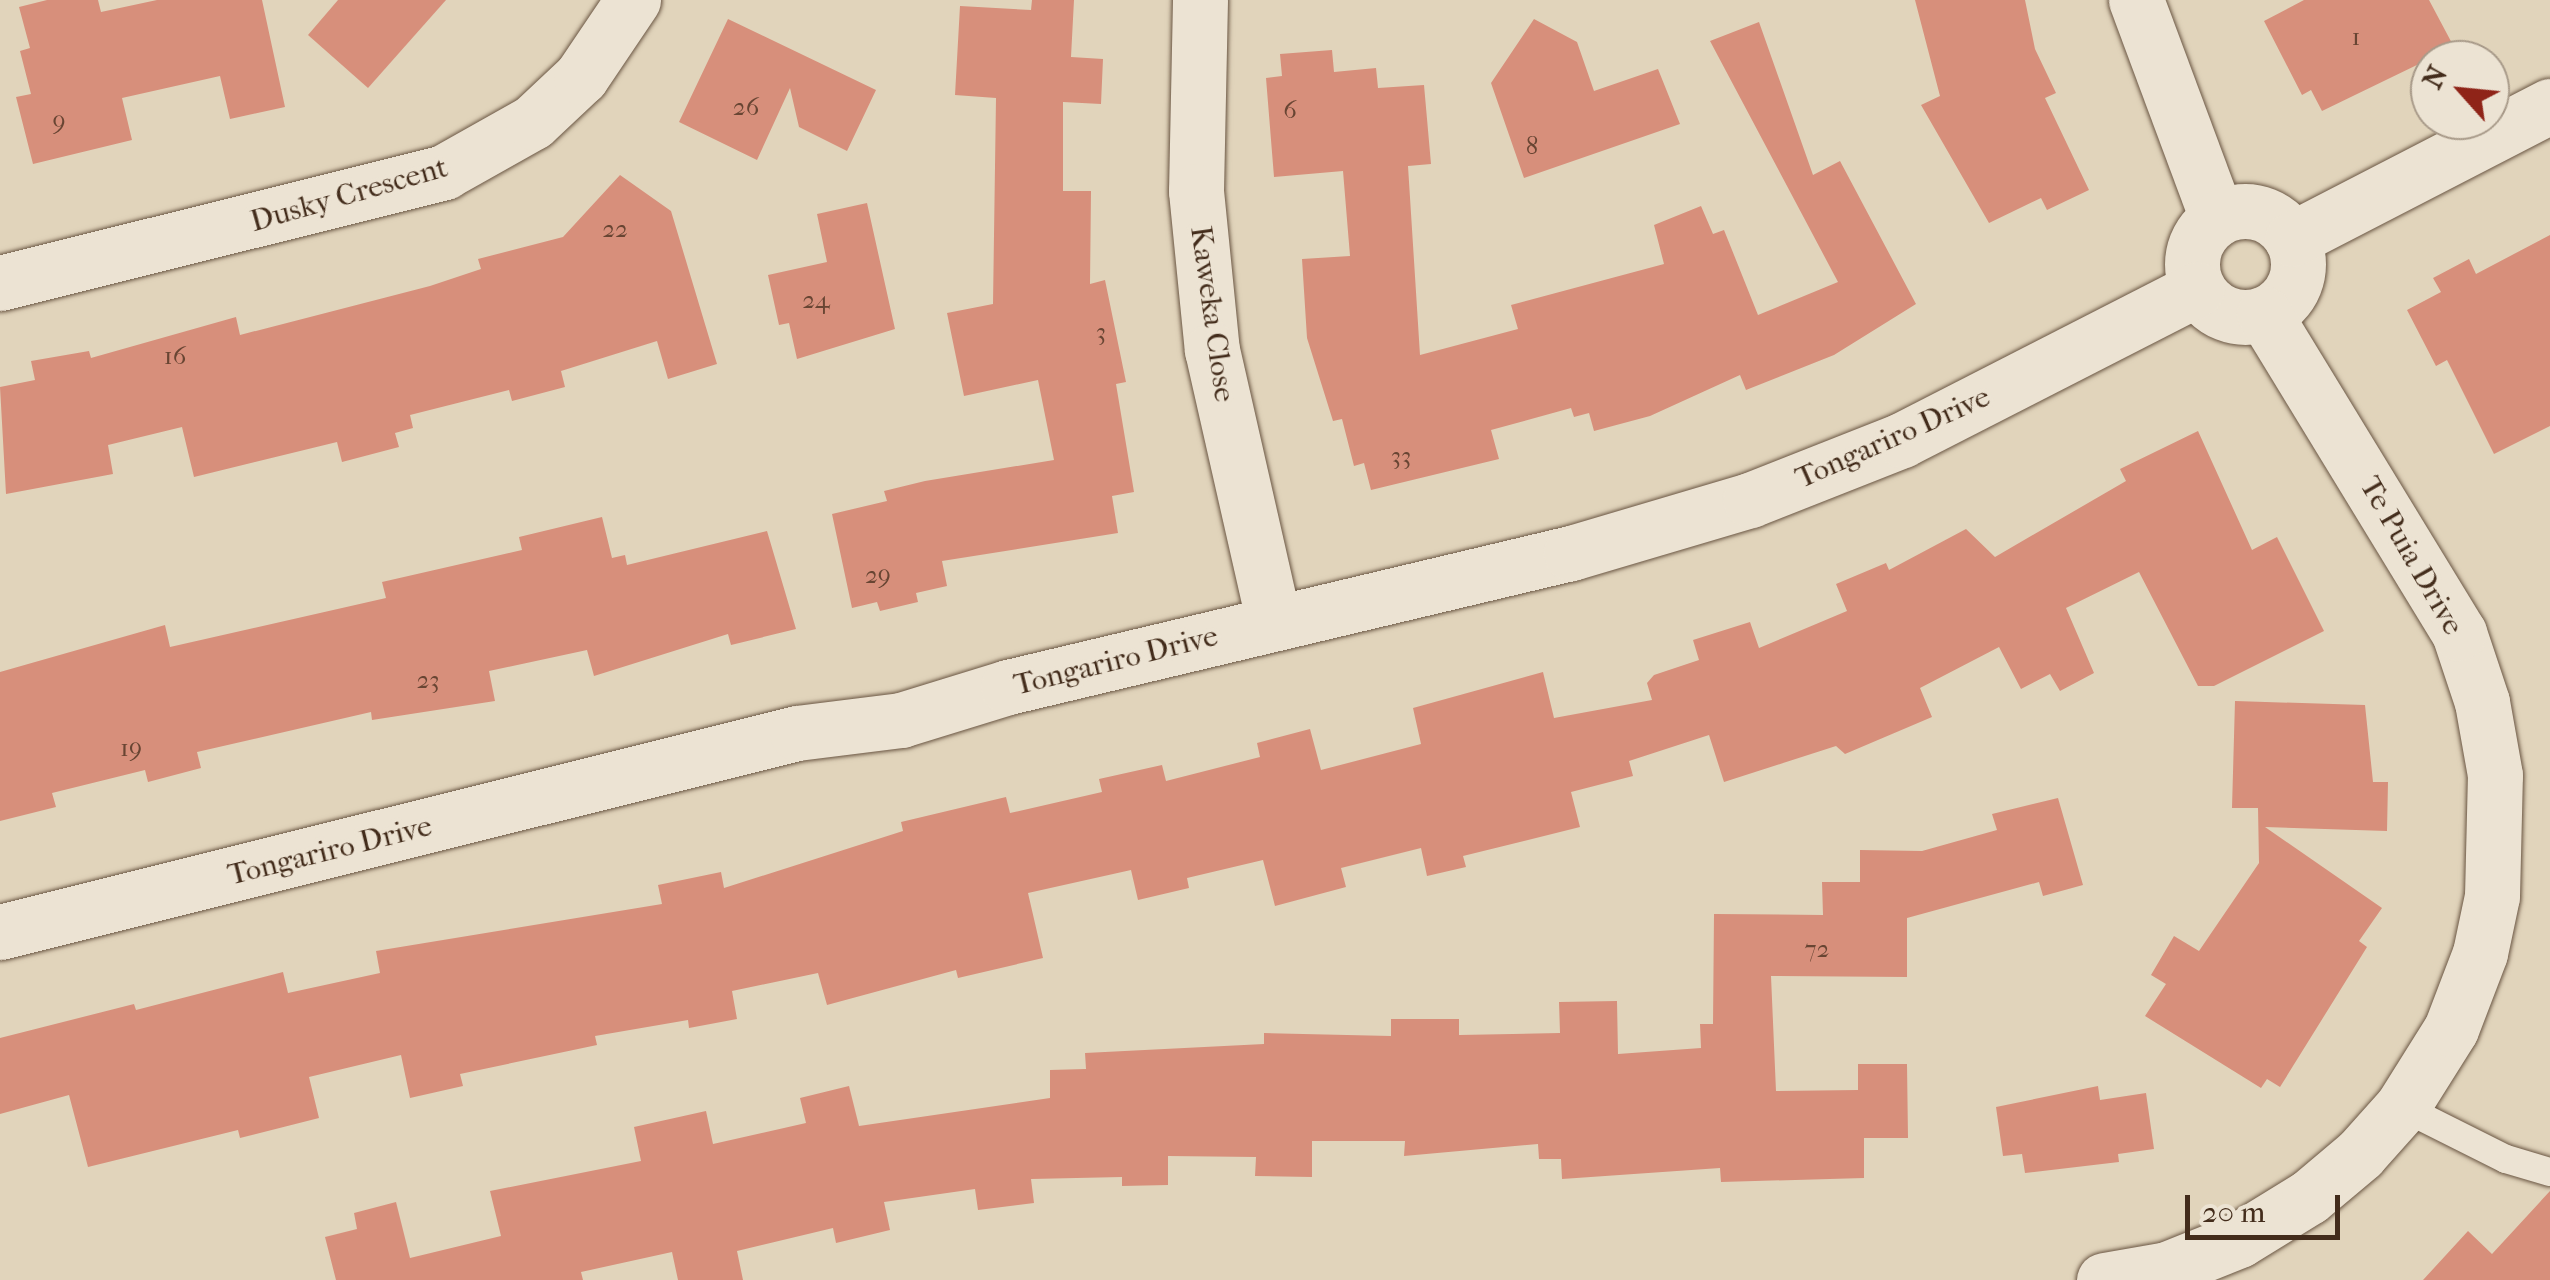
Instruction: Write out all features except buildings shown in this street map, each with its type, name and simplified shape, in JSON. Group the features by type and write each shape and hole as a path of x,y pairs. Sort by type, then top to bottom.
{"street":[{"name":"Dusky Crescent","path":"0,283 444,172 534,122 580,77 633,0"},
{"name":"Kaweka Close","path":"1200,0 1196,191 1212,350 1274,622"},
{"path":"2136,0 2217,218"},
{"path":"2292,238 2550,106"},
{"path":"2234,212 2268,215 2292,238 2299,256 2292,292 2264,314 2226,314 2198,289 2192,258 2217,218 2234,212"},
{"name":"Tongariro Drive","path":"0,932 796,733 901,720 1274,622 1571,553 1750,500 1902,440 2198,289"},
{"name":"Te Puia Drive","path":"2104,1280 2166,1268 2239,1240 2309,1196 2402,1107 2451,1029 2480,953 2498,838 2495,774 2482,702 2460,634 2264,314"}],"lane":[{"path":"2402,1107 2506,1159 2550,1172"}]}
